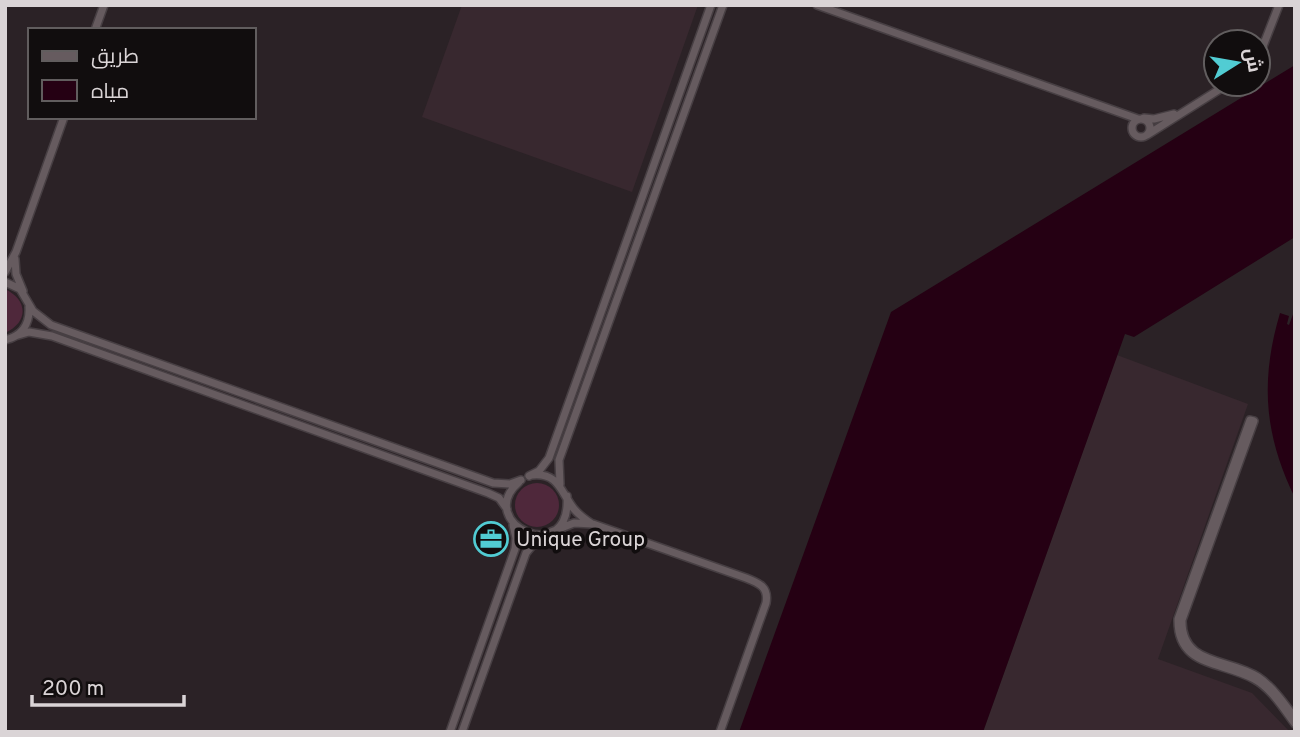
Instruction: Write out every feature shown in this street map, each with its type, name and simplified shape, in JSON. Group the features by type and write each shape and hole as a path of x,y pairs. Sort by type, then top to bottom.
{"street":[{"path":"96,28 104,5"},
{"path":"5,282 20,289 40,318 51,325 493,483 510,484 521,480 539,471 549,457 711,5"},
{"path":"559,484 559,460 723,5"},
{"path":"817,5 1149,121 1151,127 1147,135"},
{"path":"1270,28 1279,5"},
{"path":"1120,113 1128,119 1138,136 1147,135 1205,98"},
{"path":"1132,128 1133,122 1141,118 1154,119 1184,111"},
{"path":"5,272 16,251 63,119"},
{"path":"9,340 25,327 29,317 28,300 16,274 16,251"},
{"path":"9,340 29,332 52,336 488,493 499,499 517,528 527,534 541,535 574,523 593,524 757,582 765,589 766,603 720,732"},
{"path":"1295,718 1266,683 1256,676 1199,655 1184,640 1181,631 1182,620 1252,420 1178,619 1178,631 1181,642 1198,658 1254,679 1264,686 1295,724"},
{"path":"530,476 537,474 549,477 559,484 572,507 593,524"},
{"path":"507,509 513,487 521,480"},
{"path":"551,532 563,522 568,509 567,496"},
{"path":"450,732 515,549 516,538 512,520"},
{"path":"462,732 526,553 541,535"}],"shaded area":[{"path":"462,5 698,5 632,192 422,117"},
{"path":"5,289 18,299 23,311 18,323 5,333"},
{"path":"1117,355 1248,404 1158,659 1252,693 1290,732 983,732"},
{"path":"537,483 553,489 559,505 553,521 537,527 521,521 515,505 521,489"}],"water":[{"path":"1295,65 1295,237 1134,337 1125,334 983,732 739,732 891,312 1241,98 1272,98 1272,79"},
{"path":"1295,309 1295,498 1271,429 1268,385 1280,313 1289,316 1289,325"}],"place":[{"name":"Unique Group","path":"491,539"}]}
